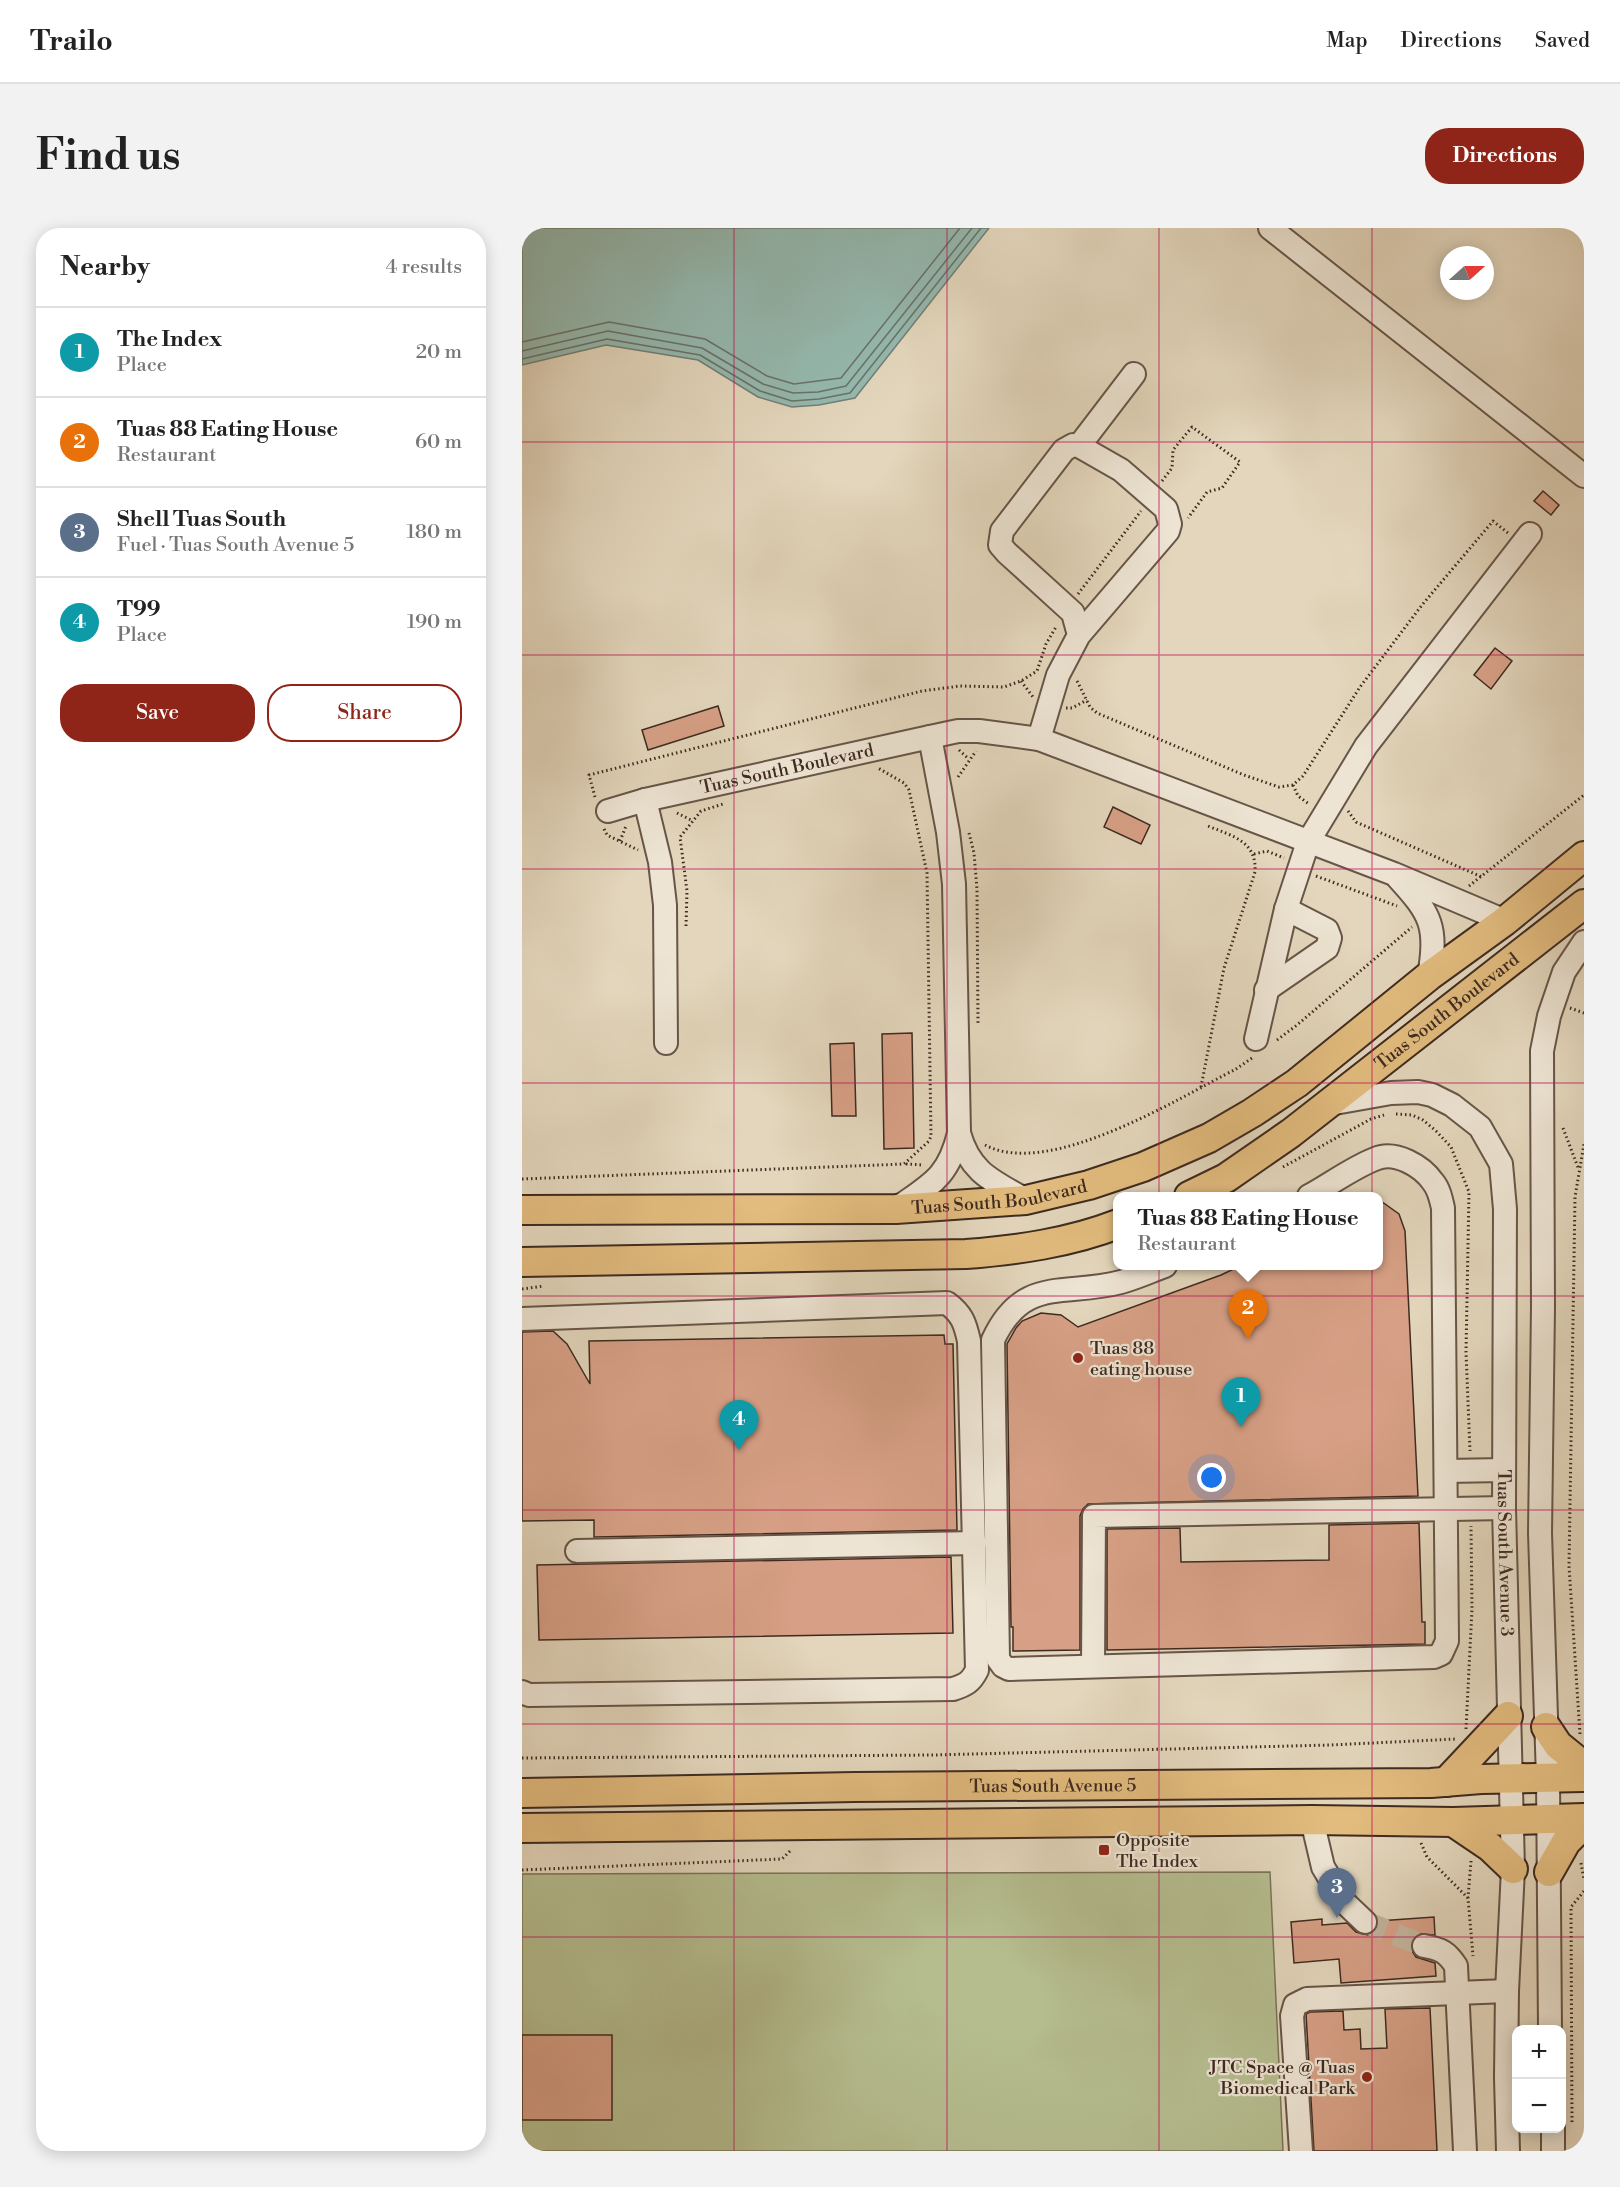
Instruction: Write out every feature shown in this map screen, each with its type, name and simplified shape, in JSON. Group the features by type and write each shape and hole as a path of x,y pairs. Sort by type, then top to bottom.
{"main road":[{"path":"1505,921 1584,856"},
{"name":"Tuas South Boulevard","path":"1199,1192 1226,1178 1291,1133 1584,904"},
{"name":"Tuas South Boulevard","path":"522,1210 896,1209 1026,1200 1089,1185 1143,1167 1209,1138 1252,1113 1297,1083 1429,976 1505,921"},
{"path":"522,1262 966,1254 1019,1249 1066,1240 1113,1226"},
{"path":"1446,1782 1508,1716"},
{"path":"1545,1727 1558,1745 1584,1766"},
{"name":"Tuas South Avenue 5","path":"522,1793 855,1787 1446,1782 1584,1777"},
{"name":"Tuas South Avenue 5","path":"522,1828 1312,1820 1453,1822 1584,1818"},
{"path":"1453,1822 1490,1847 1513,1869"},
{"path":"1549,1872 1566,1842 1584,1824"}],"street":[{"path":"1270,228 1584,476"},
{"path":"1079,446 1134,374"},
{"path":"1039,739 1058,675 1079,635 1168,531 1170,524 1166,509 1121,470 1079,446 1073,446 1064,450 1002,531 1000,545 1073,613 1079,635"},
{"path":"1260,1046 1266,990 1286,909 1308,842 1366,746 1526,539"},
{"name":"Tuas South Boulevard","path":"608,811 645,800 930,737 958,731 979,731 1039,739 1395,874 1505,921"},
{"path":"930,737 948,832 954,884 959,1133 964,1148 980,1173 1026,1200"},
{"path":"645,800 660,862 665,905 666,1043"},
{"path":"1395,874 1413,895 1434,935 1434,950 1429,976"},
{"path":"1266,990 1328,948 1330,943 1327,930 1286,909"},
{"name":"Tuas South Avenue 3","path":"1550,2025 1548,1778 1540,1533 1543,1307 1542,1051 1549,1016 1564,972 1584,942"},
{"name":"Tuas South Avenue 3","path":"1326,1104 1390,1093 1418,1092 1432,1095 1452,1105 1480,1127 1501,1164 1505,1209 1504,1508 1513,1869 1507,1991 1506,2078 1509,2151"},
{"path":"896,1209 937,1180 952,1156 959,1133"},
{"path":"1154,1270 1120,1282 1039,1293 1024,1300 1013,1309 993,1340 998,1659 1003,1666 1009,1669 1434,1657 1442,1654 1447,1641 1443,1208 1440,1195 1433,1181 1420,1168 1392,1157 1377,1158 1318,1192"},
{"path":"522,1319 947,1303 958,1310 964,1319 969,1341 977,1670 972,1680 966,1685 953,1689 529,1695 522,1692"},
{"path":"1446,1471 1504,1470"},
{"path":"1092,1666 1094,1516 1504,1508"},
{"path":"576,1551 975,1543"},
{"path":"1312,1820 1323,1867 1344,1902 1365,1922"},
{"path":"1424,1947 1438,1948 1448,1953 1456,1966 1465,2151"},
{"path":"1301,2151 1292,2016 1295,2006 1307,1999 1507,1991"},
{"path":"1553,2151 1561,2133"}],"path":[{"path":"1087,700 1090,707 1097,713 1223,766 1279,787 1293,785 1303,776 1360,687 1422,604 1493,521 1526,539"},
{"path":"957,784 958,775 969,759 976,751 983,748"},
{"path":"522,1179 904,1164 928,1141 931,1136 927,873 909,790 904,783 877,767"},
{"path":"1453,899 1584,795"},
{"path":"686,926 687,891 680,837 701,811 730,803"},
{"path":"1349,803 1348,810 1356,822 1482,877"},
{"path":"966,823 974,854 977,889 978,1027"},
{"path":"1200,823 1234,837 1247,846 1254,854 1255,872 1224,968 1201,1087"},
{"path":"1254,854 1268,851 1300,865 1317,876 1400,908"},
{"path":"981,1139 984,1144 999,1152 1018,1154 1056,1150 1107,1134 1201,1087 1236,1069 1260,1046 1297,1025 1426,916"},
{"path":"1565,1007 1584,1013"},
{"path":"1562,1122 1579,1172"},
{"path":"1282,1168 1352,1129"},
{"path":"1584,1143 1575,1197 1569,1566 1580,1731 1584,1740"},
{"path":"522,1758 738,1758 968,1754 1330,1745 1466,1738"},
{"path":"1430,1841 1420,1841 1427,1857 1468,1898"},
{"path":"522,1870 782,1858 791,1849 797,1848"},
{"path":"1470,1857 1468,1898 1473,1957"},
{"path":"1580,1860 1584,1879"},
{"path":"1565,2079 1571,1907 1584,1891"}],"green space":[{"path":"1270,1872 1283,2151 522,2151 522,1874"}],"water":[{"path":"522,228 989,228 855,398 819,405 792,407 758,397 698,360 606,345 522,365"}],"building":[{"path":"1543,491 1559,505 1551,515 1534,501"},
{"path":"1495,648 1512,661 1491,689 1474,675"},
{"path":"718,706 724,726 648,750 642,730"},
{"path":"1113,807 1150,825 1141,844 1104,827"},
{"path":"912,1033 914,1148 884,1149 882,1034"},
{"path":"854,1043 856,1116 832,1116 830,1044"},
{"path":"1383,1203 1399,1214 1405,1231 1418,1496 1088,1504 1080,1516 1080,1650 1013,1651 1007,1344 1022,1321 1041,1313 1061,1315 1078,1327 1232,1270 1383,1270"},
{"path":"553,1331 567,1344 590,1384 589,1341 944,1335 945,1344 953,1344 957,1530 594,1537 594,1520 522,1521 522,1332"},
{"path":"1419,1523 1422,1622 1425,1622 1425,1644 1107,1650 1107,1529 1180,1528 1181,1562 1329,1560 1329,1525"},
{"path":"951,1557 953,1633 539,1640 537,1565"},
{"path":"1434,1917 1435,1935 1419,1934 1413,1938 1411,1944 1416,1957 1435,1963 1436,1976 1341,1983 1339,1959 1294,1963 1291,1922 1322,1919 1322,1925 1347,1923 1356,1932 1368,1935 1375,1931 1378,1921"},
{"name":"JTC Space @ Tuas Biomedical Park","path":"1430,2008 1437,2151 1314,2151 1306,2014 1343,2011 1344,2030 1360,2029 1361,2049 1387,2048 1385,2009"},
{"path":"522,2035 612,2035 612,2120 522,2120"}],"tunnel":[{"path":"1365,1922 1424,1946"}],"place":[{"name":"Tuas 88 Eating House","path":"1248,1339"},
{"name":"Tuas 88 eating house","path":"1078,1358"},
{"name":"The Index","path":"1241,1427"},
{"name":"T99","path":"739,1450"},
{"name":"Opposite The Index","path":"1104,1850"},
{"name":"Shell Tuas South","path":"1337,1918"},
{"name":"JTC Space @ Tuas Biomedical Park","path":"1367,2077"}]}
